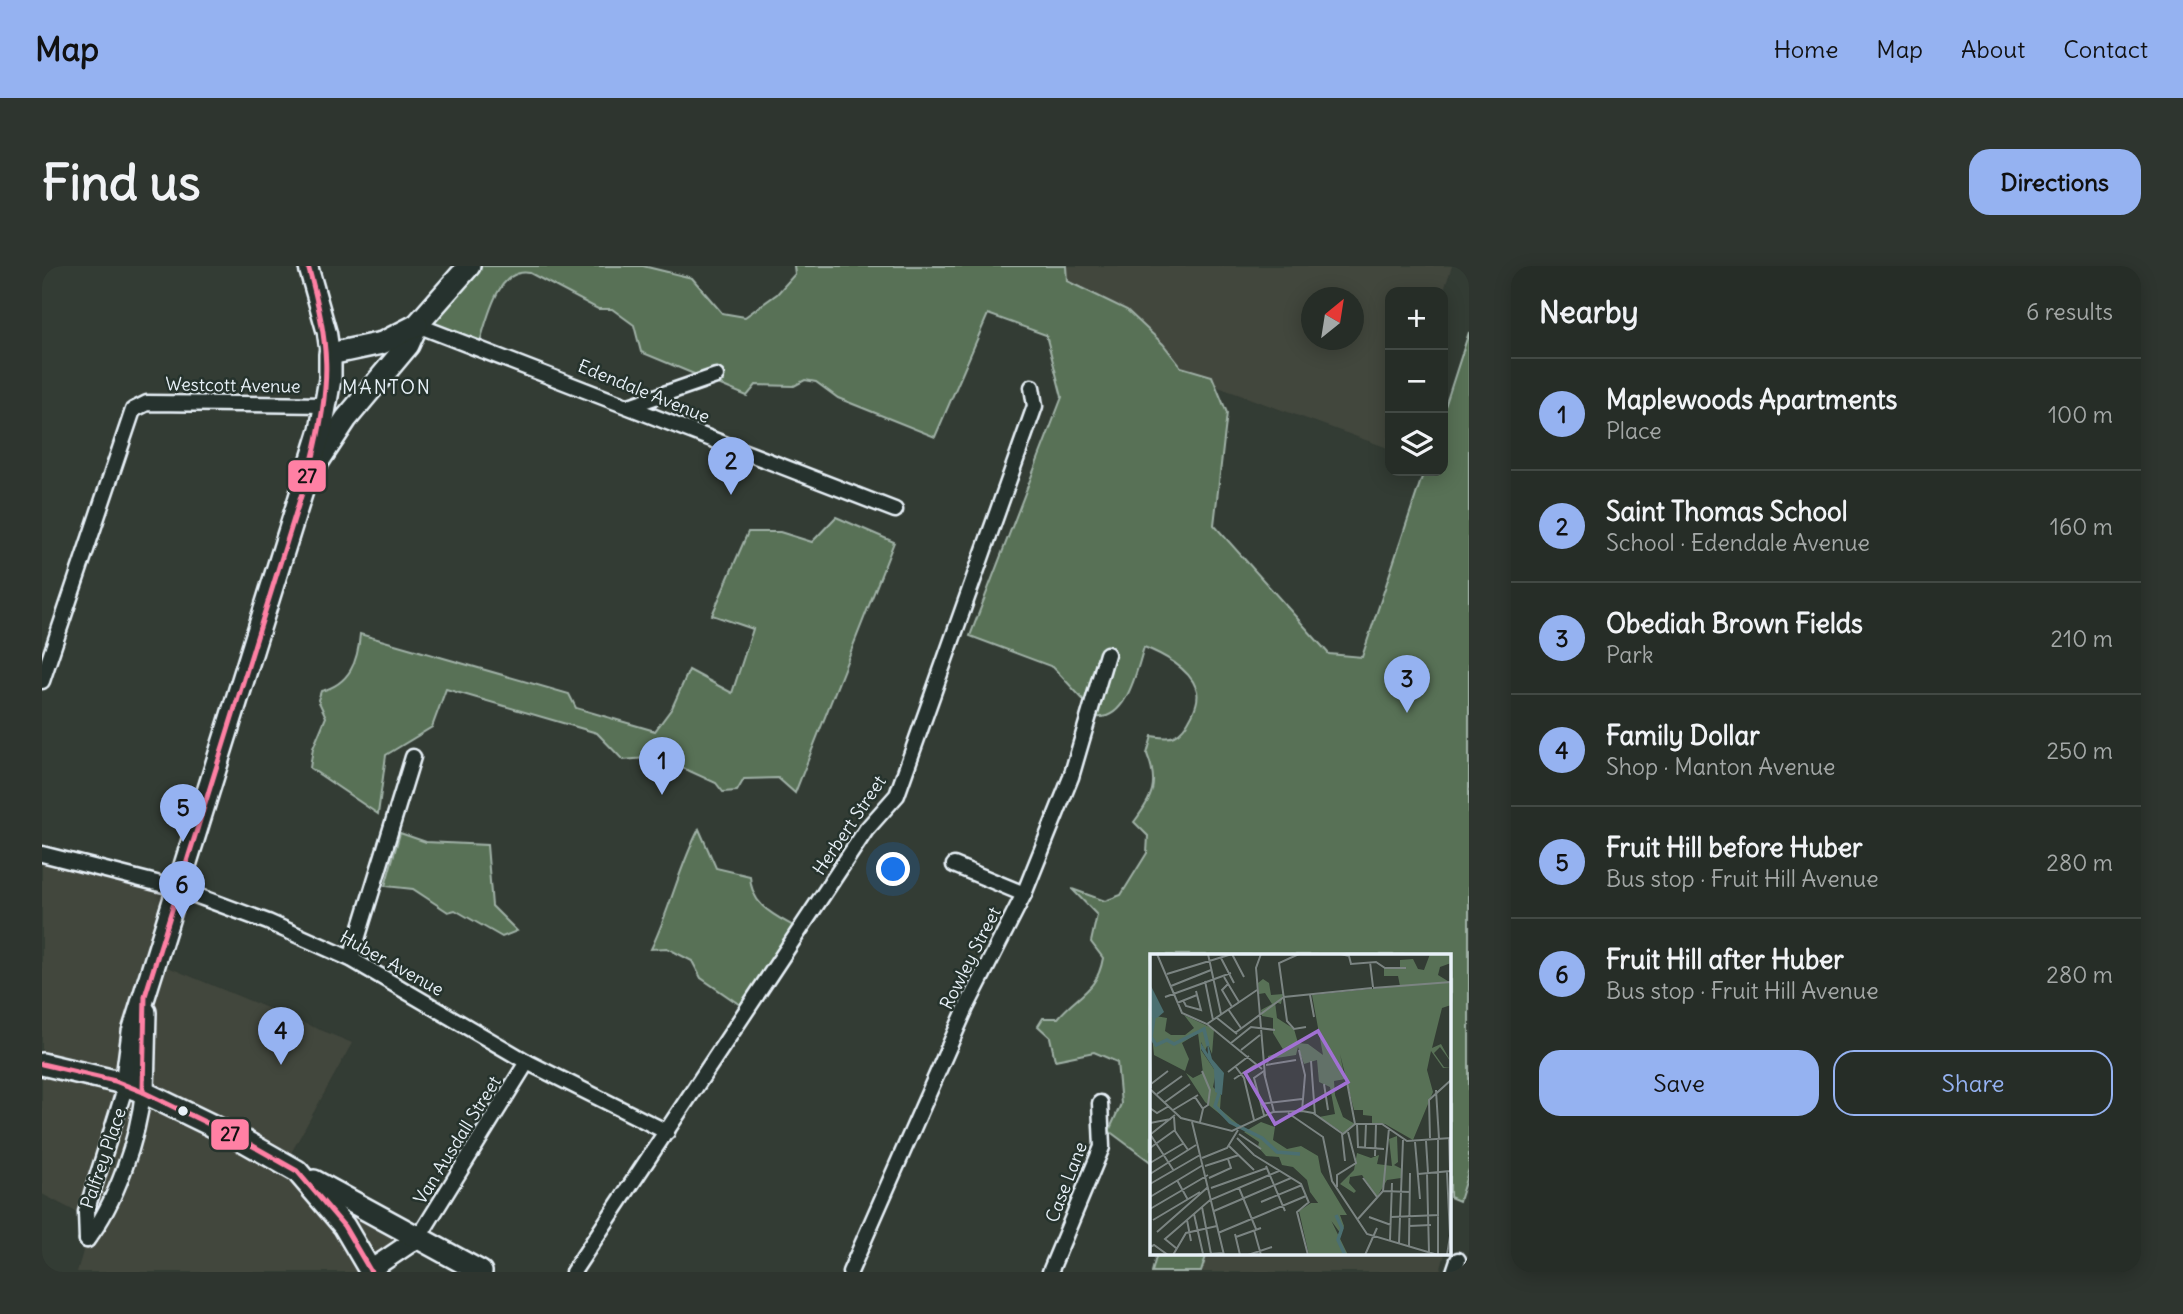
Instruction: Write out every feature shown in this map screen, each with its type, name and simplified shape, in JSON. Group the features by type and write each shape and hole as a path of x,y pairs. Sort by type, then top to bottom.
{"main road":[{"path":"304,486 346,419 408,345 417,326 469,266"},
{"path":"134,1089 146,1039 145,996 176,888 304,486 327,405 330,354 382,343 417,326"},
{"path":"42,1065 134,1089 246,1142 481,1272"},
{"path":"297,1171 344,1226 371,1271"}],"street":[{"path":"308,266 326,329 330,354"},
{"name":"Edendale Avenue","path":"417,326 895,510"},
{"path":"629,406 716,376"},
{"name":"Herbert Street","path":"573,1272 866,830 897,795 1035,406 1032,387"},
{"name":"Westcott Avenue","path":"42,681 133,410 147,403 327,405"},
{"name":"Rowley Street","path":"850,1272 966,1008 1024,894 1071,777 1108,654"},
{"path":"351,958 413,757"},
{"name":"Huber Avenue","path":"42,854 176,888 268,922 351,958 527,1062 667,1132"},
{"path":"954,865 1024,894"},
{"name":"Van Ausdall Street","path":"419,1237 527,1062"},
{"name":"Palfrey Place","path":"134,1089 140,1118 105,1217 87,1240 86,1212 134,1089"},
{"name":"Case Lane","path":"1051,1272 1102,1147 1100,1103"},
{"path":"371,1271 419,1237"}],"shaded area":[{"path":"881,266 1452,266 1445,287 1385,287 1385,447"},
{"path":"42,853 176,887 158,963 352,1043 286,1162 415,1237 382,1272 77,1272 92,1220 42,1194"},
{"path":"1183,1254 1445,1254 1440,1272 1177,1272"}],"green space":[{"path":"470,266 643,266 692,278 722,313 745,317 777,294 795,274 794,266 1066,266 1067,281 1127,310 1163,344 1181,367 1212,376 1227,413 1214,525 1329,654 1362,657 1422,476 1448,476 1448,397 1469,332 1469,1169 1459,1201 1451,1197 1451,954 1150,954 1150,1162 1109,1131 1121,1104 1117,1062 1094,1052 1055,1060 1050,1037 1038,1026 1043,1018 1058,1018 1086,992 1096,978 1103,958 1091,942 1097,915 1072,889 1105,901 1121,895 1147,853 1148,836 1134,822 1146,805 1152,790 1153,773 1147,754 1152,736 1163,738 1179,733 1192,715 1197,700 1196,688 1181,668 1144,647 1134,680 1123,702 1116,711 1107,716 1096,717 1092,709 1053,667 970,636 1062,397 1046,335 988,314 935,437 838,398 816,382 805,380 794,386 756,385 747,396 641,352 634,325 612,309 598,309 530,273 518,273 500,288 488,314 477,351 425,330"},
{"path":"836,517 894,542 795,793 778,778 744,779 737,791 723,792 716,783 659,757 623,760 597,733 446,689 432,727 386,755 378,814 310,768 313,748 326,717 318,700 321,691 339,683 351,670 360,634 569,694 576,708 655,731 672,708 689,670 732,693 753,629 712,615 748,532 780,532 812,542"},
{"path":"699,829 716,868 750,876 751,887 760,904 802,931 749,1011 701,978 692,961 667,948 651,949"},
{"path":"400,833 426,842 487,845 492,906 517,931 502,937 455,910 448,912 413,889 385,886"},
{"path":"1157,1254 1207,1254 1201,1272 1152,1272"}],"transit line":[{"name":"27","path":"143,1092 145,996 312,461 323,408 326,363 324,341 308,266"},
{"name":"27","path":"42,1064 115,1081 143,1092 246,1142 297,1171 344,1226 371,1272"}],"place":[{"name":"Saint Thomas School","path":"731,495"},
{"name":"Obediah Brown Fields","path":"1407,713"},
{"name":"Maplewoods Apartments","path":"662,795"},
{"name":"Fruit Hill before Huber","path":"183,842"},
{"name":"Fruit Hill after Huber","path":"182,919"},
{"name":"Family Dollar","path":"281,1065"}],"district":[{"name":"MANTON","path":"387,387"}]}
